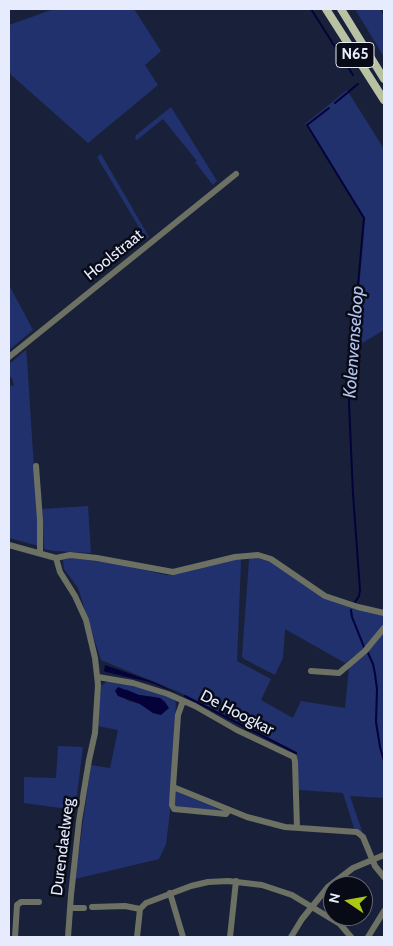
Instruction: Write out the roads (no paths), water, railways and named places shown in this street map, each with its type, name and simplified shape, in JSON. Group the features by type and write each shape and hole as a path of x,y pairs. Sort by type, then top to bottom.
{"main road":[{"name":"N65","path":"326,9 384,100"},
{"name":"N65","path":"341,9 384,79"}],"street":[{"name":"Hoolstraat","path":"9,357 236,174"},
{"path":"36,466 40,520 40,553"},
{"path":"9,545 56,558 70,555 97,558 173,572 236,556 258,555 271,559 325,596 384,613"},
{"name":"Durendaelweg","path":"56,558 60,572 75,596 86,620 98,677 95,732 79,821 68,937"},
{"path":"311,671 339,673 365,651 384,628"},
{"name":"De Hoogkar","path":"98,677 140,684 184,701 237,730 294,757 298,828"},
{"path":"184,701 178,714 172,805 174,809 226,814 229,810"},
{"path":"174,787 256,819 298,828 357,832 363,837 372,859 384,878"},
{"path":"291,937 328,887 353,868 384,854"},
{"path":"230,937 236,881"},
{"path":"137,937 140,909 150,900 208,882 236,881 255,883 280,890 345,928 352,937"},
{"path":"170,893 184,937"},
{"path":"13,934 17,905 22,902 39,902"},
{"path":"92,907 125,906 140,909"},
{"path":"70,908 84,908"},
{"path":"368,937 384,911"}],"waterway":[{"name":"Kolenvenseloop","path":"311,9 353,75"},
{"name":"Kolenvenseloop","path":"335,103 358,84"},
{"name":"Kolenvenseloop","path":"329,108 307,125 364,218 349,403 360,590 355,602"},
{"name":"Kolenvenseloop","path":"351,610 364,647"},
{"name":"Kolenvenseloop","path":"368,653 375,674 377,689 376,722 384,761"},
{"path":"185,696 296,753"}]}
